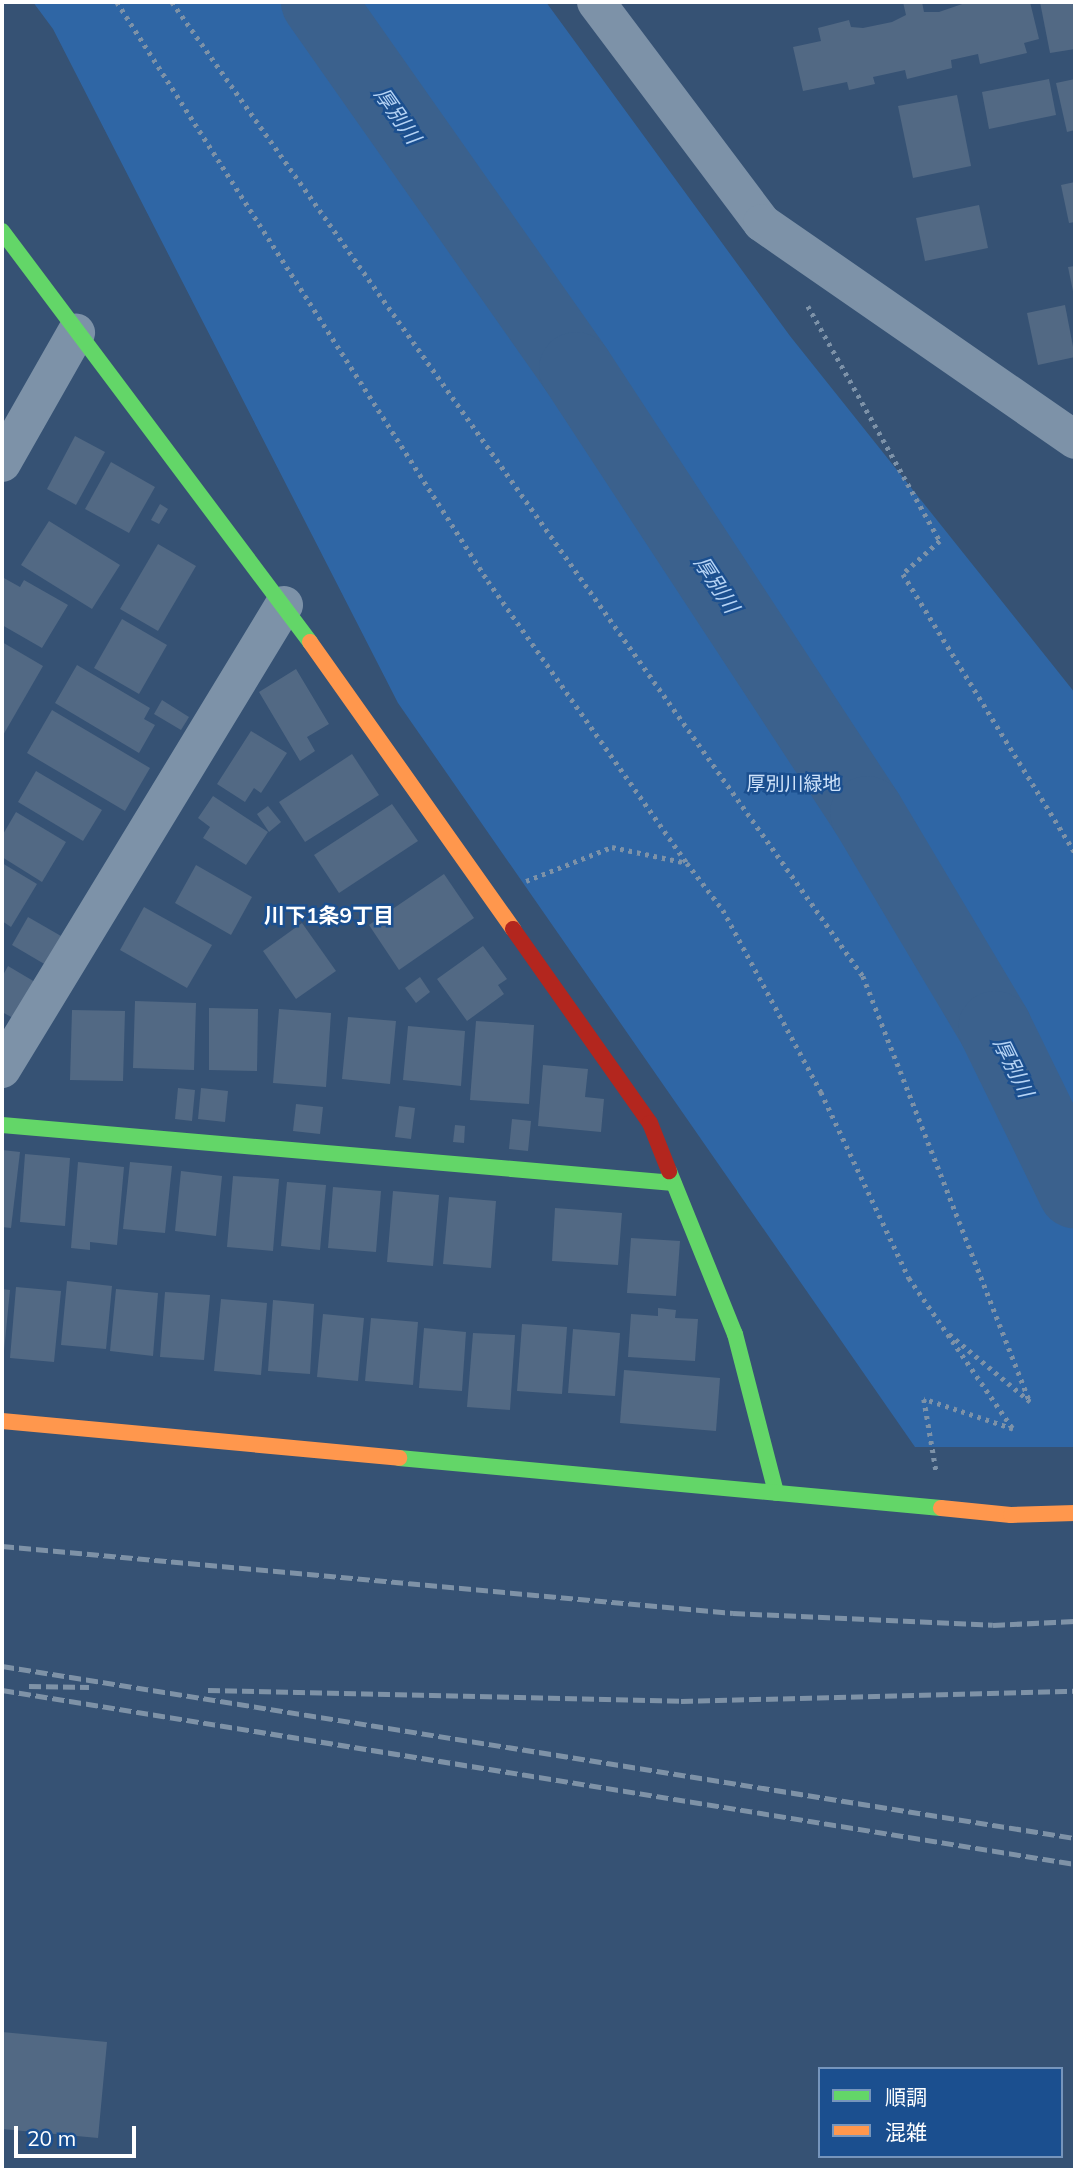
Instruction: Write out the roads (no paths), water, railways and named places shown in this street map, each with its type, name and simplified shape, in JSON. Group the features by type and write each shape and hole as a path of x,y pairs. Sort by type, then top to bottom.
{"street":[{"path":"596,2 762,223 1075,440"},
{"path":"2,231 76,333 284,605 650,1123 735,1334 776,1493"},
{"path":"2,463 76,333"},
{"path":"2,1069 284,605"},
{"path":"2,1125 674,1183"},
{"path":"2,1421 1011,1515 1075,1513"}],"waterway":[{"name":"厚別川","path":"318,2 576,369 867,813 995,1028 1075,1191"}],"railway":[{"path":"2,1546 733,1613 993,1625 1075,1621"},
{"path":"2,1666 1075,1838"},
{"path":"29,1686 89,1687"},
{"path":"2,1690 1075,1864"},
{"path":"208,1690 681,1701 1075,1691"}],"district":[{"name":"川下1条9丁目","path":"329,915"}],"park label":[{"name":"厚別川緑地","path":"794,784"}]}
